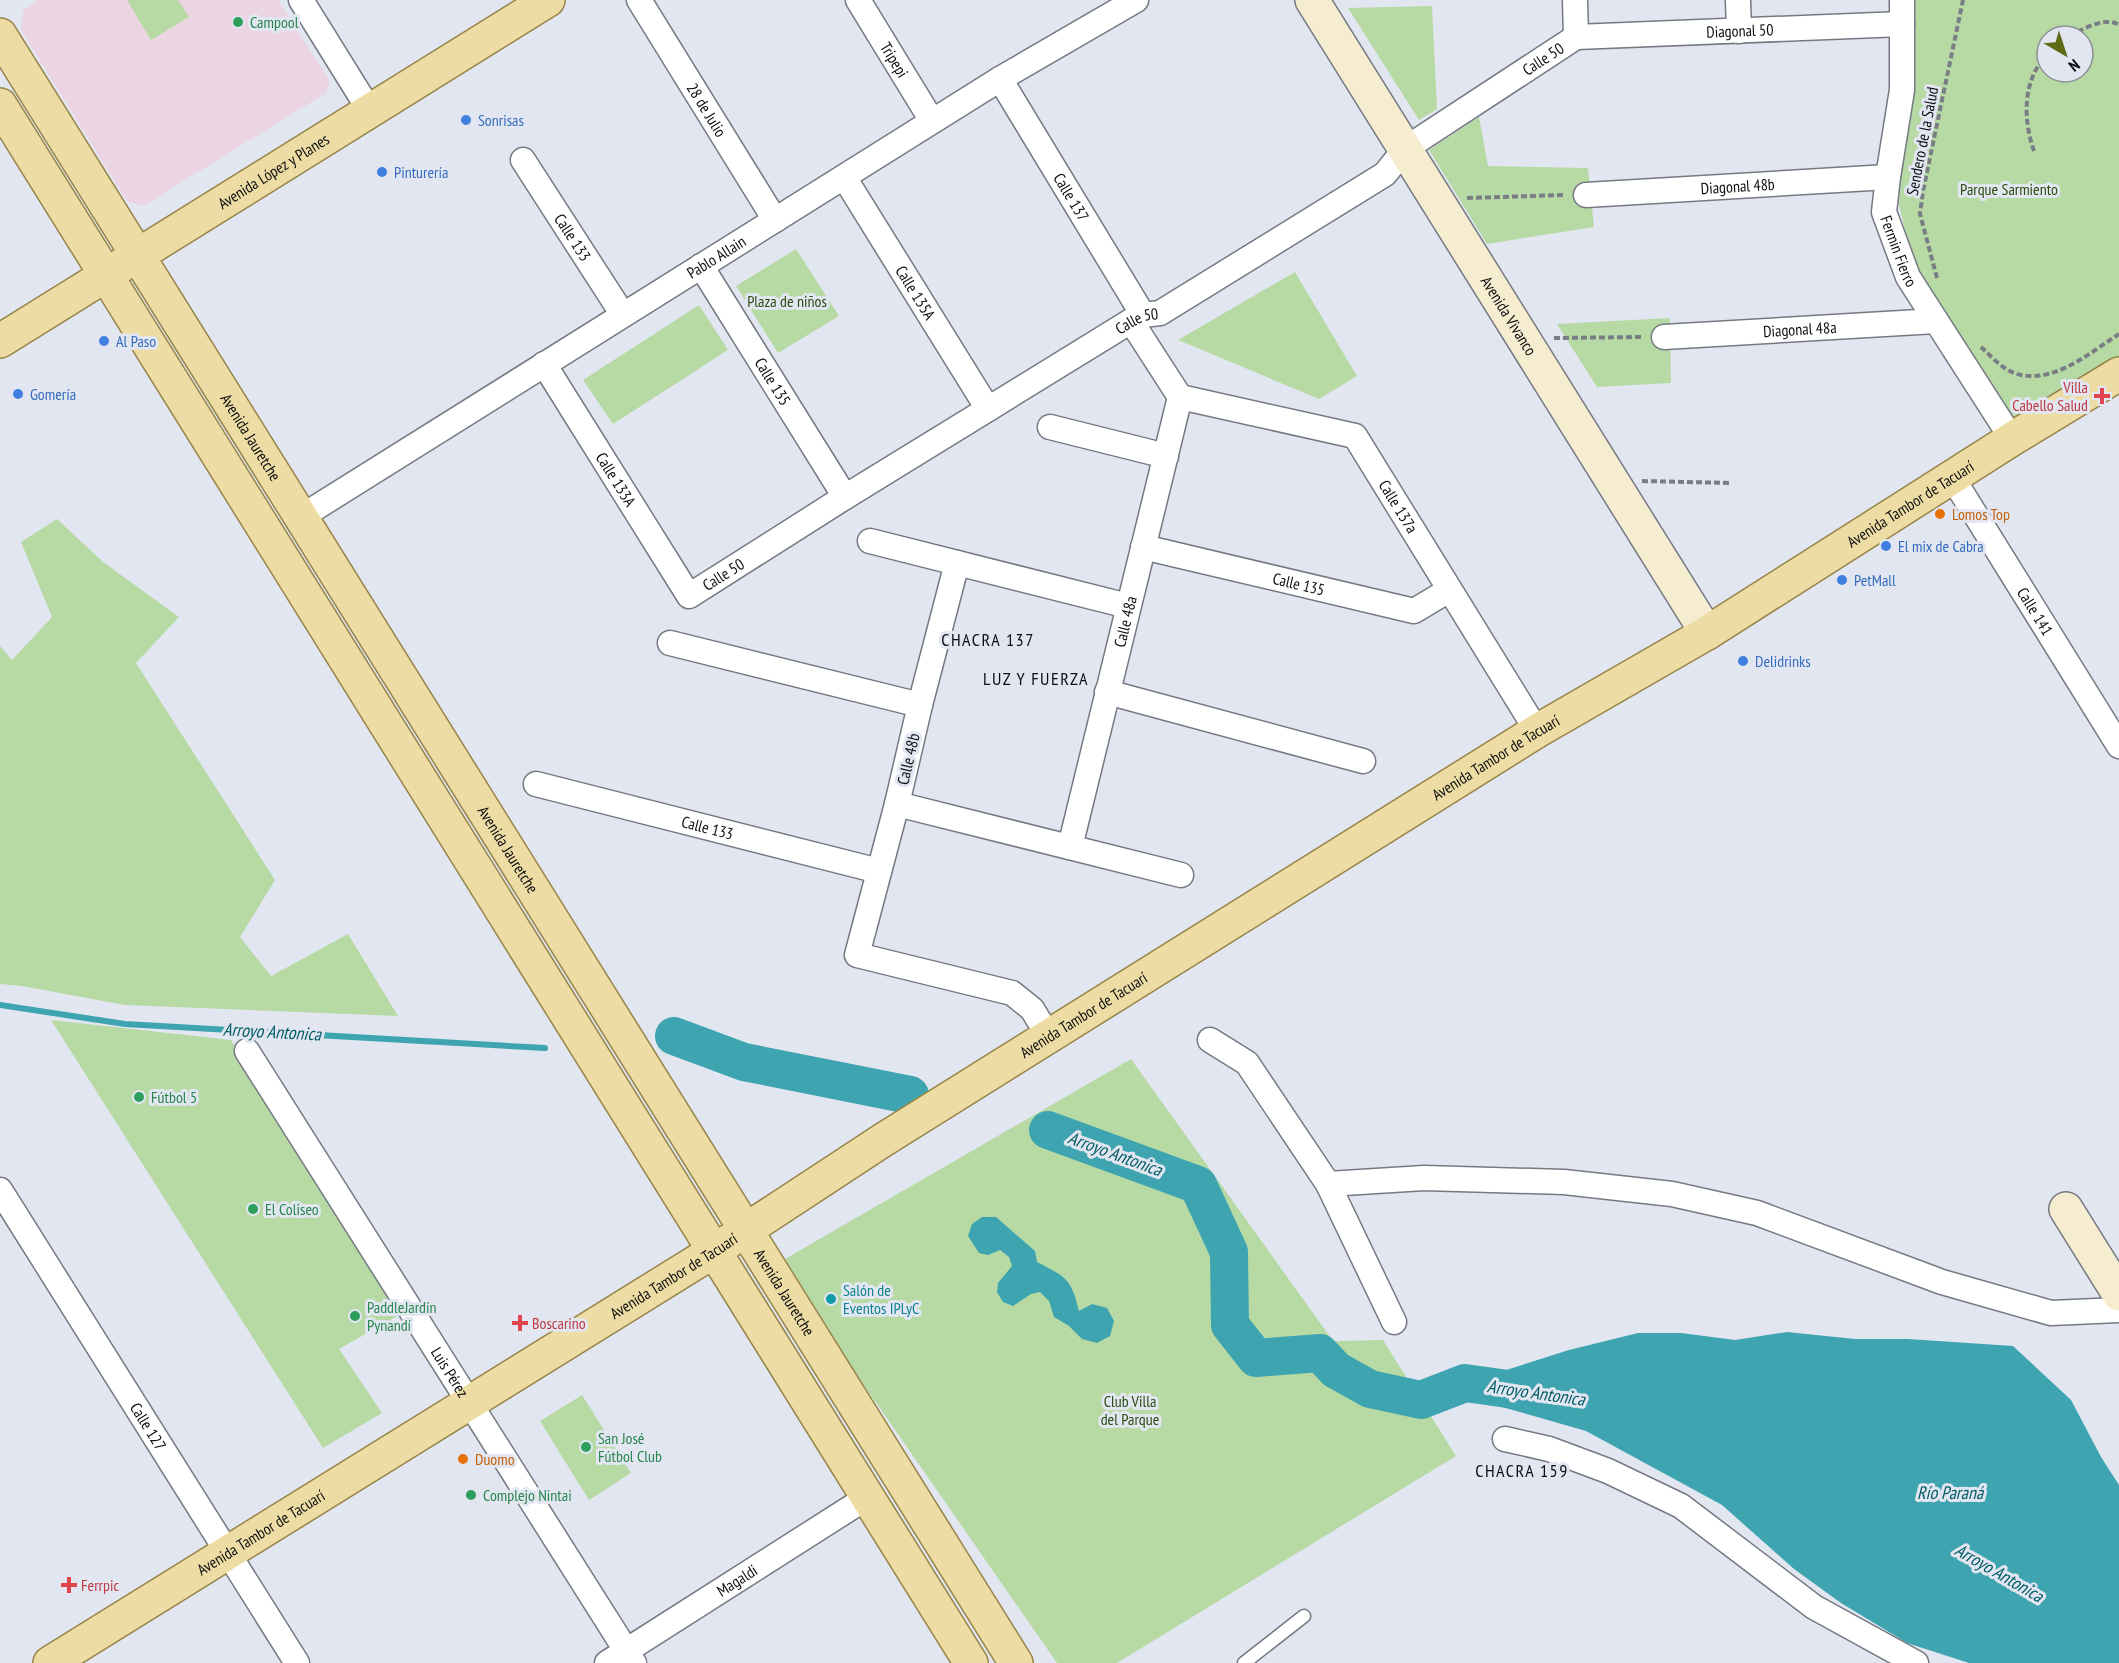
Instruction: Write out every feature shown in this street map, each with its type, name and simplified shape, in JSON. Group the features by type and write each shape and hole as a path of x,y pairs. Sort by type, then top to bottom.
{"main road":[{"name":"Avenida López y Planes","path":"0,342 548,0"},
{"name":"Avenida Vivanco","path":"1312,0 1707,633"},
{"name":"Avenida Jauretche","path":"0,35 1016,1663"},
{"path":"0,105 970,1663"},
{"name":"Avenida Tambor de Tacuarí","path":"50,1663 714,1251 883,1140 1537,731 1707,633 2012,439 2119,374"},
{"path":"2066,1209 2119,1294"}],"street":[{"path":"301,0 370,111"},
{"name":"28 de Julio","path":"639,0 776,220"},
{"name":"Tripepi","path":"858,0 932,121"},
{"name":"Pablo Allain","path":"301,517 932,121 1136,0"},
{"path":"1575,0 1576,37"},
{"path":"1738,0 1739,31"},
{"name":"Fermin Fierro","path":"1902,0 1902,90 1884,212 1908,277 2012,439"},
{"name":"Diagonal 50","path":"1576,37 1902,24"},
{"name":"Calle 50","path":"689,596 845,497 1137,318 1160,313 1385,174 1405,149 1576,37"},
{"name":"Calle 137","path":"1000,79 1180,397"},
{"name":"Calle 133","path":"523,160 622,315"},
{"name":"Calle 135A","path":"844,177 988,409"},
{"name":"Diagonal 48b","path":"1586,195 1888,177"},
{"name":"Calle 135","path":"701,266 845,497"},
{"name":"Diagonal 48a","path":"1664,337 1936,321"},
{"name":"Calle 133A","path":"544,364 689,596"},
{"name":"Calle 48a","path":"1070,847 1180,397"},
{"name":"Calle 137a","path":"1180,397 1355,436 1537,731"},
{"path":"1050,427 1166,456"},
{"name":"Calle 141","path":"1952,477 2118,741"},
{"path":"870,541 1128,606"},
{"name":"Calle 135","path":"1143,547 1414,611 1449,590"},
{"name":"Calle 48b","path":"957,563 857,955 1012,993 1032,1009 1049,1037"},
{"path":"670,643 920,705"},
{"path":"1107,692 1363,760"},
{"name":"Calle 133","path":"536,784 879,871"},
{"path":"897,804 1182,875"},
{"path":"1210,1040 1247,1063 1328,1184 1394,1322"},
{"name":"Luis Pérez","path":"247,1051 469,1403 622,1659"},
{"path":"1328,1184 1424,1178 1563,1182 1672,1194 1757,1213 1942,1282 2051,1313 2119,1310"},
{"name":"Calle 127","path":"0,1190 297,1663"},
{"path":"1505,1439 1549,1449 1608,1471 1681,1506 1814,1607 1916,1663"},
{"name":"Magaldi","path":"622,1659 867,1498"}],"lane":[{"path":"1244,1663 1304,1617"}],"path":[{"name":"Sendero de la Salud","path":"1942,286 1936,275 1920,214 1963,0"},
{"path":"2095,25 2107,21 2119,25"},
{"path":"2034,151 2028,133 2026,114 2028,95 2035,74"},
{"path":"1436,199 1586,195"},
{"path":"2003,366 2012,372 2029,376 2049,375 2119,334"},
{"path":"1523,338 1664,337"},
{"path":"1611,480 1731,483"}],"shaded area":[{"path":"39,0 278,0 330,81 326,93 143,206 127,201 21,30 23,11"}],"green space":[{"path":"127,0 178,0 189,17 151,40"},
{"name":"Parque Sarmiento","path":"1915,0 2119,0 2119,361 2014,426 1917,281 1896,192 1914,96"},
{"path":"1432,6 1437,109 1419,120 1348,8"},
{"path":"1479,117 1488,166 1588,168 1594,227 1487,244 1429,150"},
{"name":"Plaza de niños","path":"796,249 839,316 778,353 736,286"},
{"path":"1295,272 1357,376 1319,399 1178,340"},
{"path":"699,305 728,350 613,424 583,380"},
{"path":"1670,318 1671,383 1597,387 1557,324"},
{"path":"57,519 103,562 179,617 136,663 275,880 240,937 271,976 348,934 398,1016 125,1005 0,984 0,646 12,660 52,617 21,542"},
{"name":"El Coliseo","path":"51,1020 231,1040 401,1314 339,1349 382,1413 323,1448"},
{"name":"Club Villa del Parque","path":"1131,1059 1333,1341 1383,1340 1456,1456 1117,1663 1057,1663 861,1381 785,1259"},
{"name":"San José Fútbol Club","path":"582,1395 631,1473 589,1500 540,1421"}],"water":[{"path":"982,1217 996,1217 1035,1251 1037,1262 1061,1275 1070,1285 1079,1311 1092,1304 1107,1308 1114,1321 1110,1336 1097,1343 1082,1339 1069,1326 1054,1317 1049,1301 1040,1292 1031,1294 1013,1306 1003,1302 997,1292 998,1283 1012,1266 1009,1257 1000,1250 988,1255 979,1253 968,1236 972,1224"},
{"name":"Río Paraná","path":"1787,1332 1855,1339 1908,1339 2013,1346 2071,1400 2101,1457 2119,1485 2119,1663 1969,1663 1907,1643 1841,1603 1794,1569 1722,1505 1586,1431 1488,1403 1465,1383 1569,1350 1638,1333 1681,1333 1735,1340"}],"waterway":[{"name":"Arroyo Antonica","path":"0,1005 125,1024 545,1048"},
{"name":"Arroyo Antonica","path":"674,1036 744,1062 910,1095"},
{"name":"Arroyo Antonica","path":"1048,1130 1198,1185 1229,1252 1230,1325 1256,1358 1320,1353 1336,1370 1370,1389 1421,1400 1465,1383 1515,1390"}],"place":[{"name":"Campool","path":"238,22"},
{"name":"Sonrisas","path":"466,120"},
{"name":"Pinturería","path":"382,172"},
{"name":"Al Paso","path":"104,341"},
{"name":"Gomería","path":"18,394"},
{"name":"Villa Cabello Salud","path":"2102,396"},
{"name":"Lomos Top","path":"1940,514"},
{"name":"El mix de Cabra","path":"1886,546"},
{"name":"PetMall","path":"1842,580"},
{"name":"Delidrinks","path":"1743,661"},
{"name":"Fútbol 5","path":"139,1097"},
{"name":"El Coliseo","path":"253,1209"},
{"name":"Salón de Eventos IPLyC","path":"831,1299"},
{"name":"PaddleJardín Pynandí","path":"355,1316"},
{"name":"Boscarino","path":"520,1323"},
{"name":"San José Fútbol Club","path":"586,1447"},
{"name":"Duomo","path":"463,1459"},
{"name":"Complejo Nintai","path":"471,1495"},
{"name":"Ferrpic","path":"69,1585"}],"district":[{"name":"CHACRA 137","path":"988,640"},
{"name":"LUZ Y FUERZA","path":"1036,679"},
{"name":"CHACRA 159","path":"1522,1471"}]}
